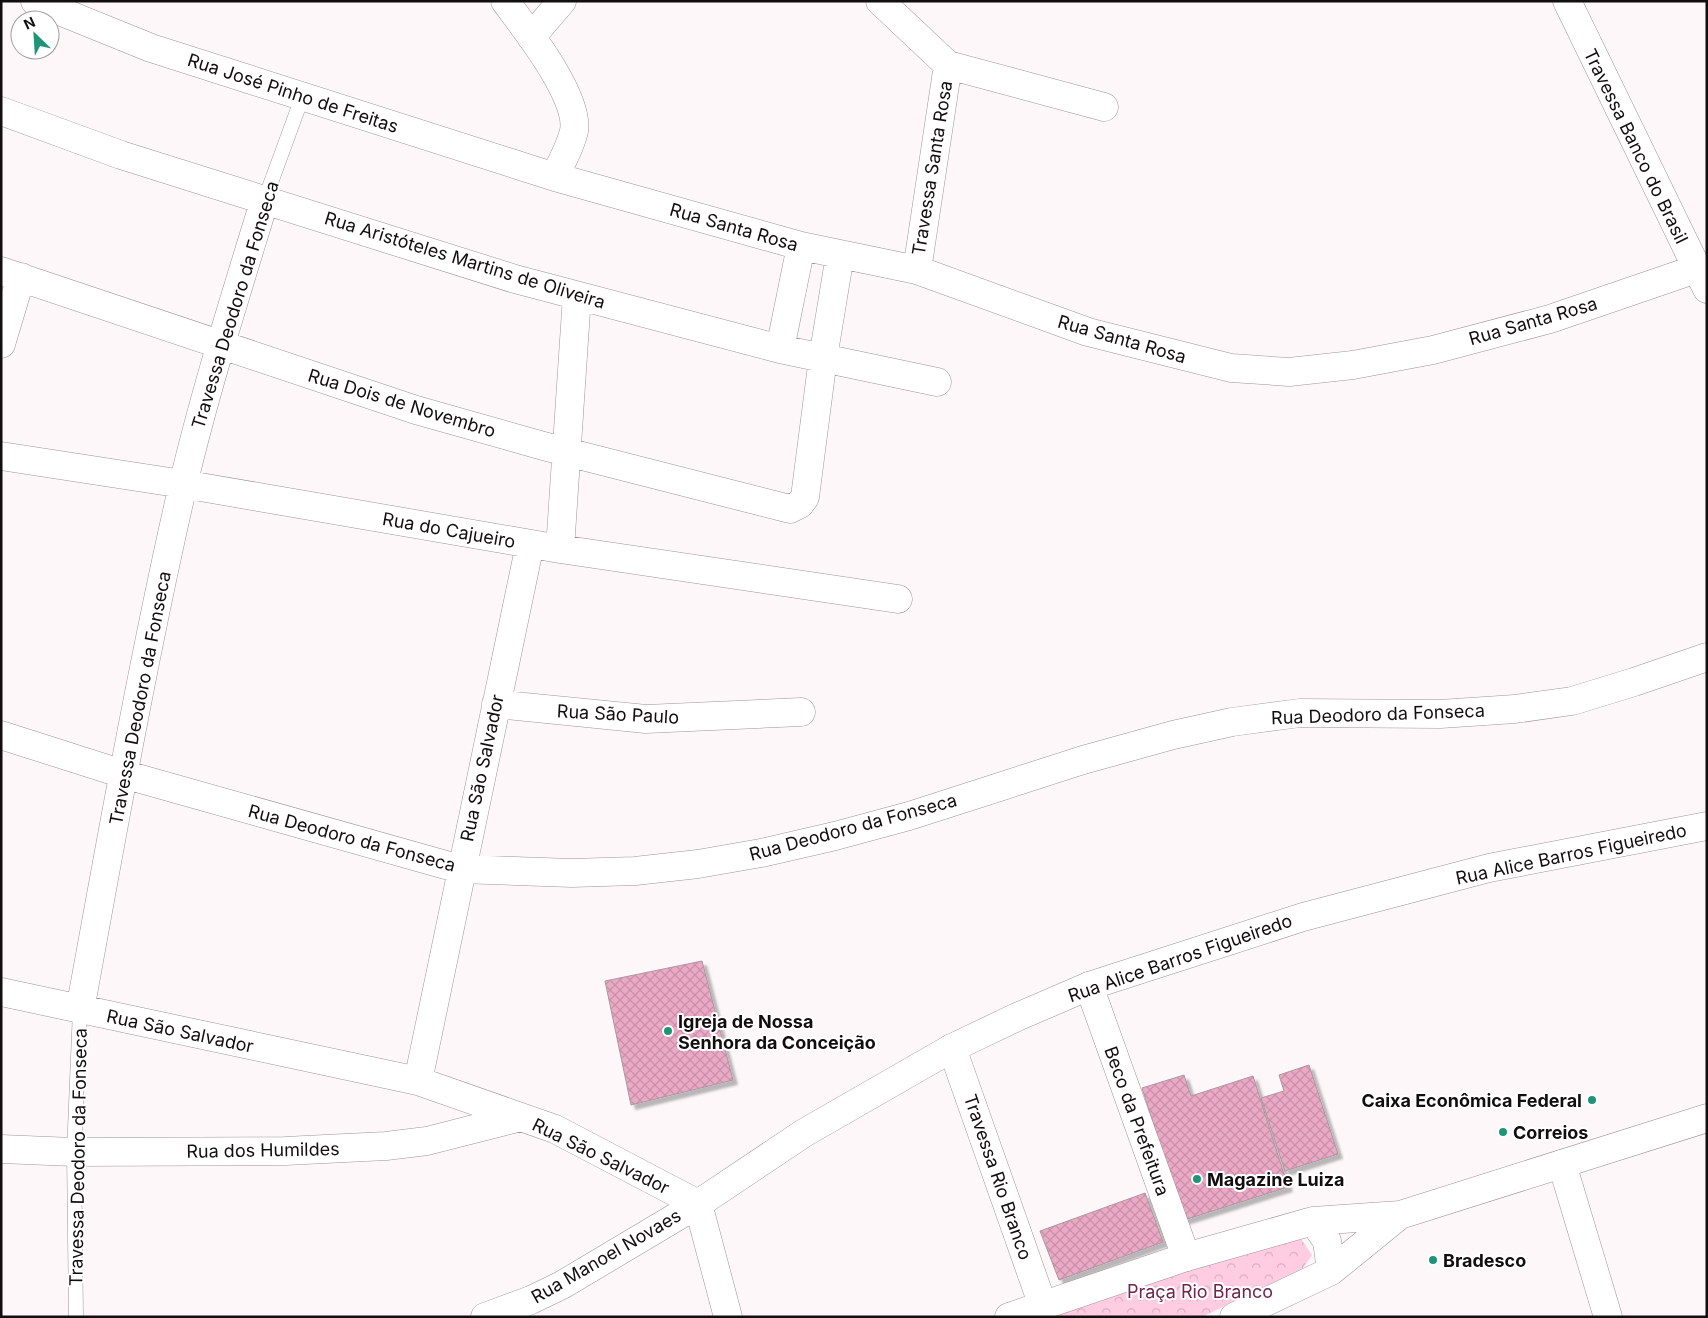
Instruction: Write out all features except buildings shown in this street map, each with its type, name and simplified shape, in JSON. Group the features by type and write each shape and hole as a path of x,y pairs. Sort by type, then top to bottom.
{"street":[{"name":"Rua José Pinho de Freitas","path":"35,1 151,48 555,177"},
{"path":"505,1 531,37 566,93 574,117 574,131 555,177"},
{"path":"531,37 562,1"},
{"path":"880,1 948,65 1104,107"},
{"name":"Travessa Banco do Brasil","path":"1567,1 1701,279"},
{"name":"Travessa Santa Rosa","path":"917,270 948,65"},
{"name":"Rua Aristóteles Martins de Oliveira","path":"1,111 121,155 515,279 780,349 937,382"},
{"name":"Rua Santa Rosa","path":"555,177 801,246 917,270 1088,332 1231,368 1288,372 1353,365 1433,350 1701,279"},
{"name":"Travessa Deodoro da Fonseca","path":"80,1010 123,774 184,484 220,344 265,199"},
{"path":"780,349 801,246"},
{"path":"823,358 840,255"},
{"path":"1,344 11,274"},
{"name":"Rua Dois de Novembro","path":"11,274 416,410 567,452 790,509 800,504 805,497 823,358"},
{"path":"560,550 577,296"},
{"name":"Rua do Cajueiro","path":"1,456 184,484 560,550 898,599"},
{"name":"Rua São Salvador","path":"418,1081 460,869 530,544"},
{"name":"Rua Deodoro da Fonseca","path":"1,734 123,774 460,869 572,872 635,871 698,864 752,855 909,816 1083,760 1173,735 1232,722 1300,713 1440,714 1515,709 1572,700 1634,682 1707,657"},
{"name":"Rua São Paulo","path":"496,704 646,719 801,712"},
{"name":"Rua Alice Barros Figueiredo","path":"698,1204 804,1133 952,1048 1017,1016 1089,986 1303,916 1452,878 1647,836 1707,826"},
{"name":"Beco da Prefeitura","path":"1089,986 1186,1257"},
{"name":"Rua São Salvador","path":"1,992 418,1081 555,1129 698,1204"},
{"name":"Travessa Rio Branco","path":"952,1048 1043,1306"},
{"name":"Rua dos Humildes","path":"1,1149 74,1152 285,1151 386,1146 427,1140 521,1117"},
{"path":"1009,1317 1186,1257 1313,1220 1400,1215 1707,1118"},
{"path":"1562,1164 1608,1317"},
{"path":"698,1204 728,1317"},
{"name":"Rua Manoel Novaes","path":"485,1317 531,1300 562,1285 698,1204"},
{"path":"1234,1317 1331,1271 1400,1215"},
{"path":"1313,1220 1327,1241 1331,1271"}],"lane":[{"name":"Travessa Deodoro da Fonseca","path":"265,199 303,96"},
{"name":"Travessa Deodoro da Fonseca","path":"76,1317 74,1152 80,1010"}],"green space":[{"name":"Praça Rio Branco","path":"1297,1233 1312,1255 1303,1268 1202,1317 1043,1317"}],"place":[{"name":"Igreja de Nossa Senhora da Conceição","path":"668,1031"},
{"name":"Caixa Econômica Federal","path":"1592,1100"},
{"name":"Correios","path":"1503,1132"},
{"name":"Magazine Luiza","path":"1197,1179"},
{"name":"Bradesco","path":"1433,1260"}]}
